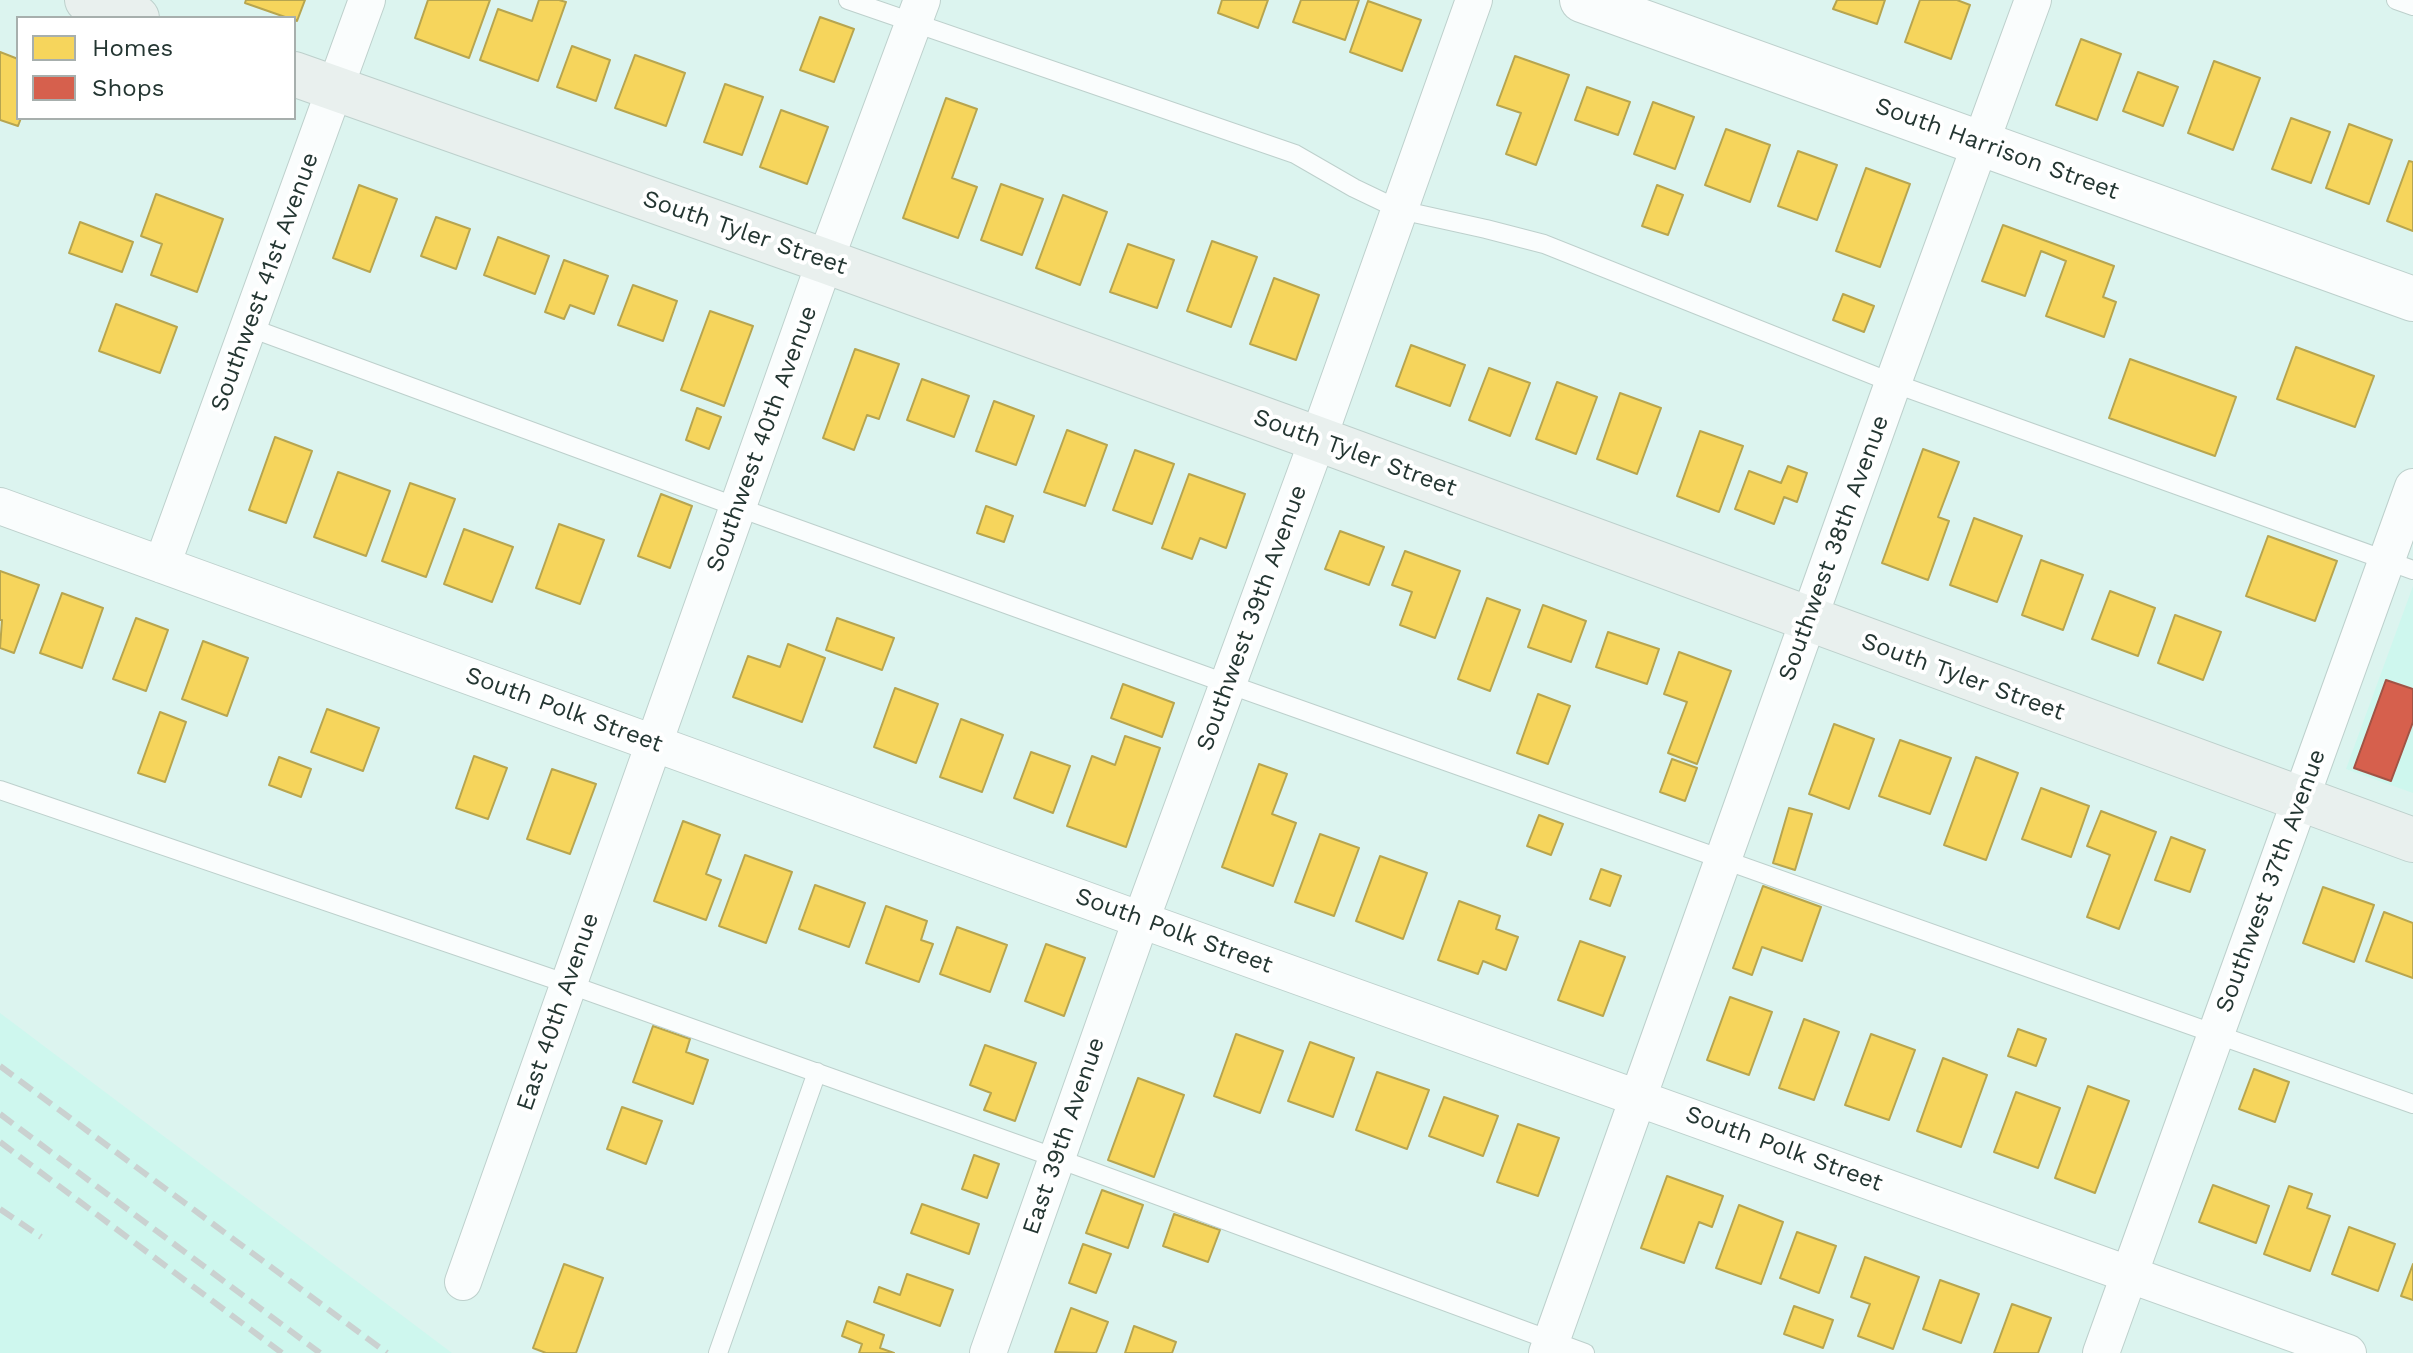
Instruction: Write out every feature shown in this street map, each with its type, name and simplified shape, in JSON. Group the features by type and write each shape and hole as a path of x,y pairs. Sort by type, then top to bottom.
{"main road":[{"path":"87,0 131,16"},
{"name":"South Tyler Street","path":"296,75 1318,439 2413,840"}],"street":[{"name":"Southwest 41st Avenue","path":"162,565 367,0"},
{"name":"Southwest 39th Avenue","path":"1141,920 1318,439 1474,0"},
{"name":"South Harrison Street","path":"1582,0 2413,299"},
{"name":"Southwest 38th Avenue","path":"1549,1347 2033,0"},
{"name":"Southwest 40th Avenue","path":"654,743 825,261 918,11"},
{"name":"Southwest 37th Avenue","path":"2101,1353 2299,800 2400,565 2413,487"},
{"name":"South Polk Street","path":"0,506 2348,1353"},
{"name":"East 40th Avenue","path":"463,1282 654,743"},
{"name":"East 39th Avenue","path":"988,1353 1141,920"}],"lane":[{"path":"848,0 918,11 1295,154 1400,210 1544,244 1893,383 2400,565"},
{"path":"2396,0 2413,6"},
{"path":"248,327 1228,684 2413,1104"},
{"path":"0,790 817,1072 1056,1158 1549,1347 1585,1353"},
{"path":"718,1353 817,1072"}],"shaded area":[{"path":"2413,586 2413,793 2346,769"},
{"path":"0,1013 452,1353 0,1353"}],"building: Homes":[{"path":"246,0 305,0 297,21 296,16 282,16 245,3"},
{"path":"428,0 490,0 469,58 415,38"},
{"path":"539,0 566,2 538,81 480,60 498,9 532,21"},
{"path":"1222,0 1268,0 1258,28 1218,13"},
{"path":"1301,0 1359,0 1345,40 1293,22"},
{"path":"1837,0 1885,0 1877,24 1833,9"},
{"path":"1920,0 1957,0 1970,5 1951,59 1905,42"},
{"path":"1368,1 1421,20 1402,71 1350,52"},
{"path":"820,17 854,29 834,82 800,70"},
{"path":"2081,39 2121,54 2097,120 2056,105"},
{"path":"572,46 610,60 596,101 557,87"},
{"path":"0,52 16,58 16,120 20,120 18,126 0,120"},
{"path":"635,55 685,73 666,126 615,108"},
{"path":"1515,56 1569,75 1536,165 1506,154 1521,113 1497,105"},
{"path":"2214,61 2260,78 2233,150 2188,133"},
{"path":"2138,72 2178,87 2163,126 2123,111"},
{"path":"725,84 763,97 742,155 704,142"},
{"path":"1587,87 1630,102 1618,135 1575,120"},
{"path":"946,98 977,109 952,178 977,187 958,238 903,218"},
{"path":"1653,102 1694,117 1675,169 1634,154"},
{"path":"781,110 828,127 807,184 760,167"},
{"path":"2291,118 2330,132 2311,183 2272,169"},
{"path":"2349,124 2392,140 2369,204 2326,188"},
{"path":"1726,129 1770,145 1750,202 1705,185"},
{"path":"1798,151 1837,165 1817,220 1778,206"},
{"path":"2409,161 2413,162 2413,231 2387,221"},
{"path":"1866,168 1910,184 1880,267 1836,251"},
{"path":"1001,184 1043,199 1022,255 981,240"},
{"path":"359,185 397,199 370,272 333,258"},
{"path":"1657,185 1683,195 1668,235 1642,226"},
{"path":"156,194 223,219 197,292 151,275 162,244 141,236"},
{"path":"1063,195 1107,212 1080,285 1036,268"},
{"path":"436,217 470,229 456,269 421,256"},
{"path":"80,222 133,242 122,272 69,253"},
{"path":"2003,225 2114,266 2103,297 2116,302 2104,337 2046,316 2066,261 2041,251 2025,296 1982,281"},
{"path":"498,237 549,256 535,294 484,275"},
{"path":"1212,241 1257,257 1231,327 1187,311"},
{"path":"1128,244 1174,260 1157,308 1110,292"},
{"path":"564,260 608,276 594,314 570,305 564,319 545,312"},
{"path":"1274,278 1319,295 1296,360 1250,344"},
{"path":"633,285 677,301 663,341 618,325"},
{"path":"1843,294 1874,306 1864,332 1833,320"},
{"path":"116,304 177,327 160,373 99,351"},
{"path":"710,311 753,326 724,406 681,390"},
{"path":"1411,345 1465,365 1450,406 1396,386"},
{"path":"2296,347 2374,376 2355,427 2277,399"},
{"path":"855,349 899,364 879,419 867,415 854,450 823,438"},
{"path":"2130,359 2236,397 2215,456 2109,418"},
{"path":"1489,368 1530,383 1510,436 1469,420"},
{"path":"922,379 969,396 954,437 907,420"},
{"path":"1557,382 1597,397 1576,454 1536,439"},
{"path":"1620,393 1661,408 1637,474 1597,459"},
{"path":"994,401 1034,416 1016,465 976,451"},
{"path":"697,408 721,417 709,449 686,440"},
{"path":"1067,430 1107,445 1085,506 1044,492"},
{"path":"1700,431 1743,446 1719,512 1677,496"},
{"path":"275,437 312,451 286,523 249,510"},
{"path":"1923,449 1959,462 1938,517 1949,521 1928,580 1882,563"},
{"path":"1135,450 1174,464 1152,524 1113,510"},
{"path":"1788,466 1807,473 1797,502 1784,497 1774,524 1735,509 1749,471 1781,483"},
{"path":"338,472 390,491 366,556 314,537"},
{"path":"1189,474 1245,494 1226,548 1200,538 1192,559 1162,548"},
{"path":"410,483 455,499 426,577 382,561"},
{"path":"661,494 692,506 670,568 638,556"},
{"path":"986,506 1013,516 1004,542 977,533"},
{"path":"1974,518 2022,536 1997,602 1950,585"},
{"path":"559,524 604,540 580,604 536,588"},
{"path":"464,529 513,547 492,602 444,584"},
{"path":"1340,531 1384,547 1369,585 1325,569"},
{"path":"2268,536 2337,561 2315,621 2246,596"},
{"path":"1405,551 1460,571 1435,638 1400,625 1412,592 1392,585"},
{"path":"2041,560 2083,575 2063,630 2022,615"},
{"path":"0,571 39,585 14,653 0,648"},
{"path":"2110,591 2155,608 2138,656 2092,639"},
{"path":"62,593 103,608 82,668 40,653"},
{"path":"1487,598 1520,610 1490,691 1458,679"},
{"path":"1543,605 1586,621 1571,662 1528,647"},
{"path":"2175,615 2221,632 2203,680 2158,663"},
{"path":"136,618 168,630 146,691 113,679"},
{"path":"837,618 894,638 882,670 826,650"},
{"path":"1608,632 1659,649 1647,684 1596,667"},
{"path":"203,641 248,658 227,716 182,699"},
{"path":"788,644 825,658 802,722 733,697 748,656 780,667"},
{"path":"1679,652 1731,671 1697,764 1668,753 1687,702 1664,694"},
{"path":"1123,684 1174,703 1162,737 1111,718"},
{"path":"895,688 938,704 916,763 874,747"},
{"path":"1538,694 1570,706 1548,764 1517,753"},
{"path":"327,709 379,728 363,771 311,752"},
{"path":"160,712 186,722 165,782 138,773"},
{"path":"961,719 1003,735 982,792 940,777"},
{"path":"1834,724 1874,739 1849,809 1809,794"},
{"path":"1125,736 1160,748 1126,847 1067,826 1092,756 1115,765"},
{"path":"1900,740 1951,758 1930,814 1879,796"},
{"path":"1031,752 1070,766 1053,813 1014,798"},
{"path":"474,756 507,768 488,819 456,808"},
{"path":"279,757 311,769 301,797 269,785"},
{"path":"1976,757 2018,773 1986,860 1944,845"},
{"path":"1672,759 1697,768 1685,801 1660,792"},
{"path":"1259,764 1287,774 1272,814 1296,823 1273,886 1222,867"},
{"path":"552,769 596,784 570,854 527,839"},
{"path":"2041,788 2089,806 2071,857 2022,839"},
{"path":"1789,808 1812,814 1795,870 1773,863"},
{"path":"2101,811 2156,832 2119,929 2087,917 2110,855 2087,846"},
{"path":"1539,815 1563,824 1551,855 1527,846"},
{"path":"683,821 720,835 706,874 721,880 706,920 654,901"},
{"path":"1320,834 1359,848 1334,916 1295,902"},
{"path":"2171,837 2205,850 2190,892 2155,880"},
{"path":"745,855 792,872 766,943 719,926"},
{"path":"1380,856 1427,873 1403,939 1356,921"},
{"path":"1601,869 1621,876 1610,906 1590,899"},
{"path":"815,885 865,903 849,947 799,929"},
{"path":"1763,886 1821,907 1802,961 1762,947 1752,975 1733,968"},
{"path":"2323,887 2374,905 2354,962 2303,943"},
{"path":"1459,901 1500,916 1496,929 1518,937 1506,970 1483,961 1478,974 1438,960"},
{"path":"886,906 927,921 921,940 933,944 919,982 866,963"},
{"path":"2384,912 2413,923 2413,978 2366,961"},
{"path":"957,927 1007,945 990,992 940,974"},
{"path":"1580,941 1625,957 1603,1016 1558,1000"},
{"path":"1046,944 1085,958 1064,1016 1025,1001"},
{"path":"1730,997 1772,1012 1749,1075 1707,1060"},
{"path":"1804,1019 1839,1032 1814,1100 1779,1088"},
{"path":"653,1026 690,1039 686,1052 708,1060 693,1104 633,1082"},
{"path":"2018,1029 2046,1039 2036,1066 2008,1056"},
{"path":"1236,1034 1283,1051 1260,1113 1214,1096"},
{"path":"1871,1034 1915,1050 1889,1120 1845,1105"},
{"path":"1310,1042 1354,1058 1333,1117 1288,1101"},
{"path":"985,1045 1036,1063 1015,1121 984,1110 991,1093 970,1085"},
{"path":"1943,1058 1987,1075 1961,1147 1917,1131"},
{"path":"2254,1069 2289,1082 2275,1122 2239,1109"},
{"path":"1377,1072 1429,1090 1407,1149 1356,1130"},
{"path":"1138,1078 1184,1095 1154,1177 1108,1160"},
{"path":"2088,1086 2129,1101 2095,1193 2055,1178"},
{"path":"2016,1092 2060,1108 2038,1168 1994,1152"},
{"path":"1444,1097 1498,1116 1483,1156 1429,1136"},
{"path":"622,1107 662,1121 646,1164 607,1149"},
{"path":"1518,1124 1559,1138 1538,1196 1497,1182"},
{"path":"974,1155 999,1164 987,1198 962,1189"},
{"path":"1667,1176 1723,1196 1712,1227 1699,1222 1684,1263 1641,1248"},
{"path":"2213,1185 2269,1206 2256,1243 2199,1222"},
{"path":"2289,1186 2312,1194 2307,1208 2330,1216 2310,1271 2264,1254"},
{"path":"1102,1190 1143,1205 1128,1248 1086,1233"},
{"path":"922,1204 979,1224 969,1254 911,1233"},
{"path":"1739,1205 1783,1222 1761,1284 1716,1268"},
{"path":"1174,1214 1220,1230 1208,1262 1163,1246"},
{"path":"2349,1227 2395,1244 2378,1291 2332,1274"},
{"path":"1797,1232 1836,1246 1819,1293 1780,1278"},
{"path":"1083,1244 1111,1254 1096,1293 1069,1283"},
{"path":"1865,1257 1919,1277 1893,1349 1858,1336 1870,1304 1851,1297"},
{"path":"564,1264 603,1278 576,1353 546,1353 533,1348"},
{"path":"2413,1264 2413,1300 2401,1296"},
{"path":"907,1274 953,1290 940,1326 874,1302 879,1287 900,1295"},
{"path":"1940,1280 1979,1294 1961,1343 1923,1329"},
{"path":"2012,1304 2051,1318 2038,1353 1994,1353"},
{"path":"1794,1306 1833,1320 1823,1348 1784,1334"},
{"path":"1071,1308 1108,1322 1096,1353 1055,1352"},
{"path":"847,1321 884,1335 880,1348 894,1353 859,1353 862,1344 842,1336"},
{"path":"1134,1326 1176,1342 1172,1353 1125,1353"}],"building: Shops":[{"path":"2386,680 2413,689 2413,722 2391,781 2354,768"}],"railway":[{"path":"0,1066 387,1353"},
{"path":"0,1114 320,1353"},
{"path":"0,1142 282,1353"},
{"path":"0,1209 41,1237"}]}
